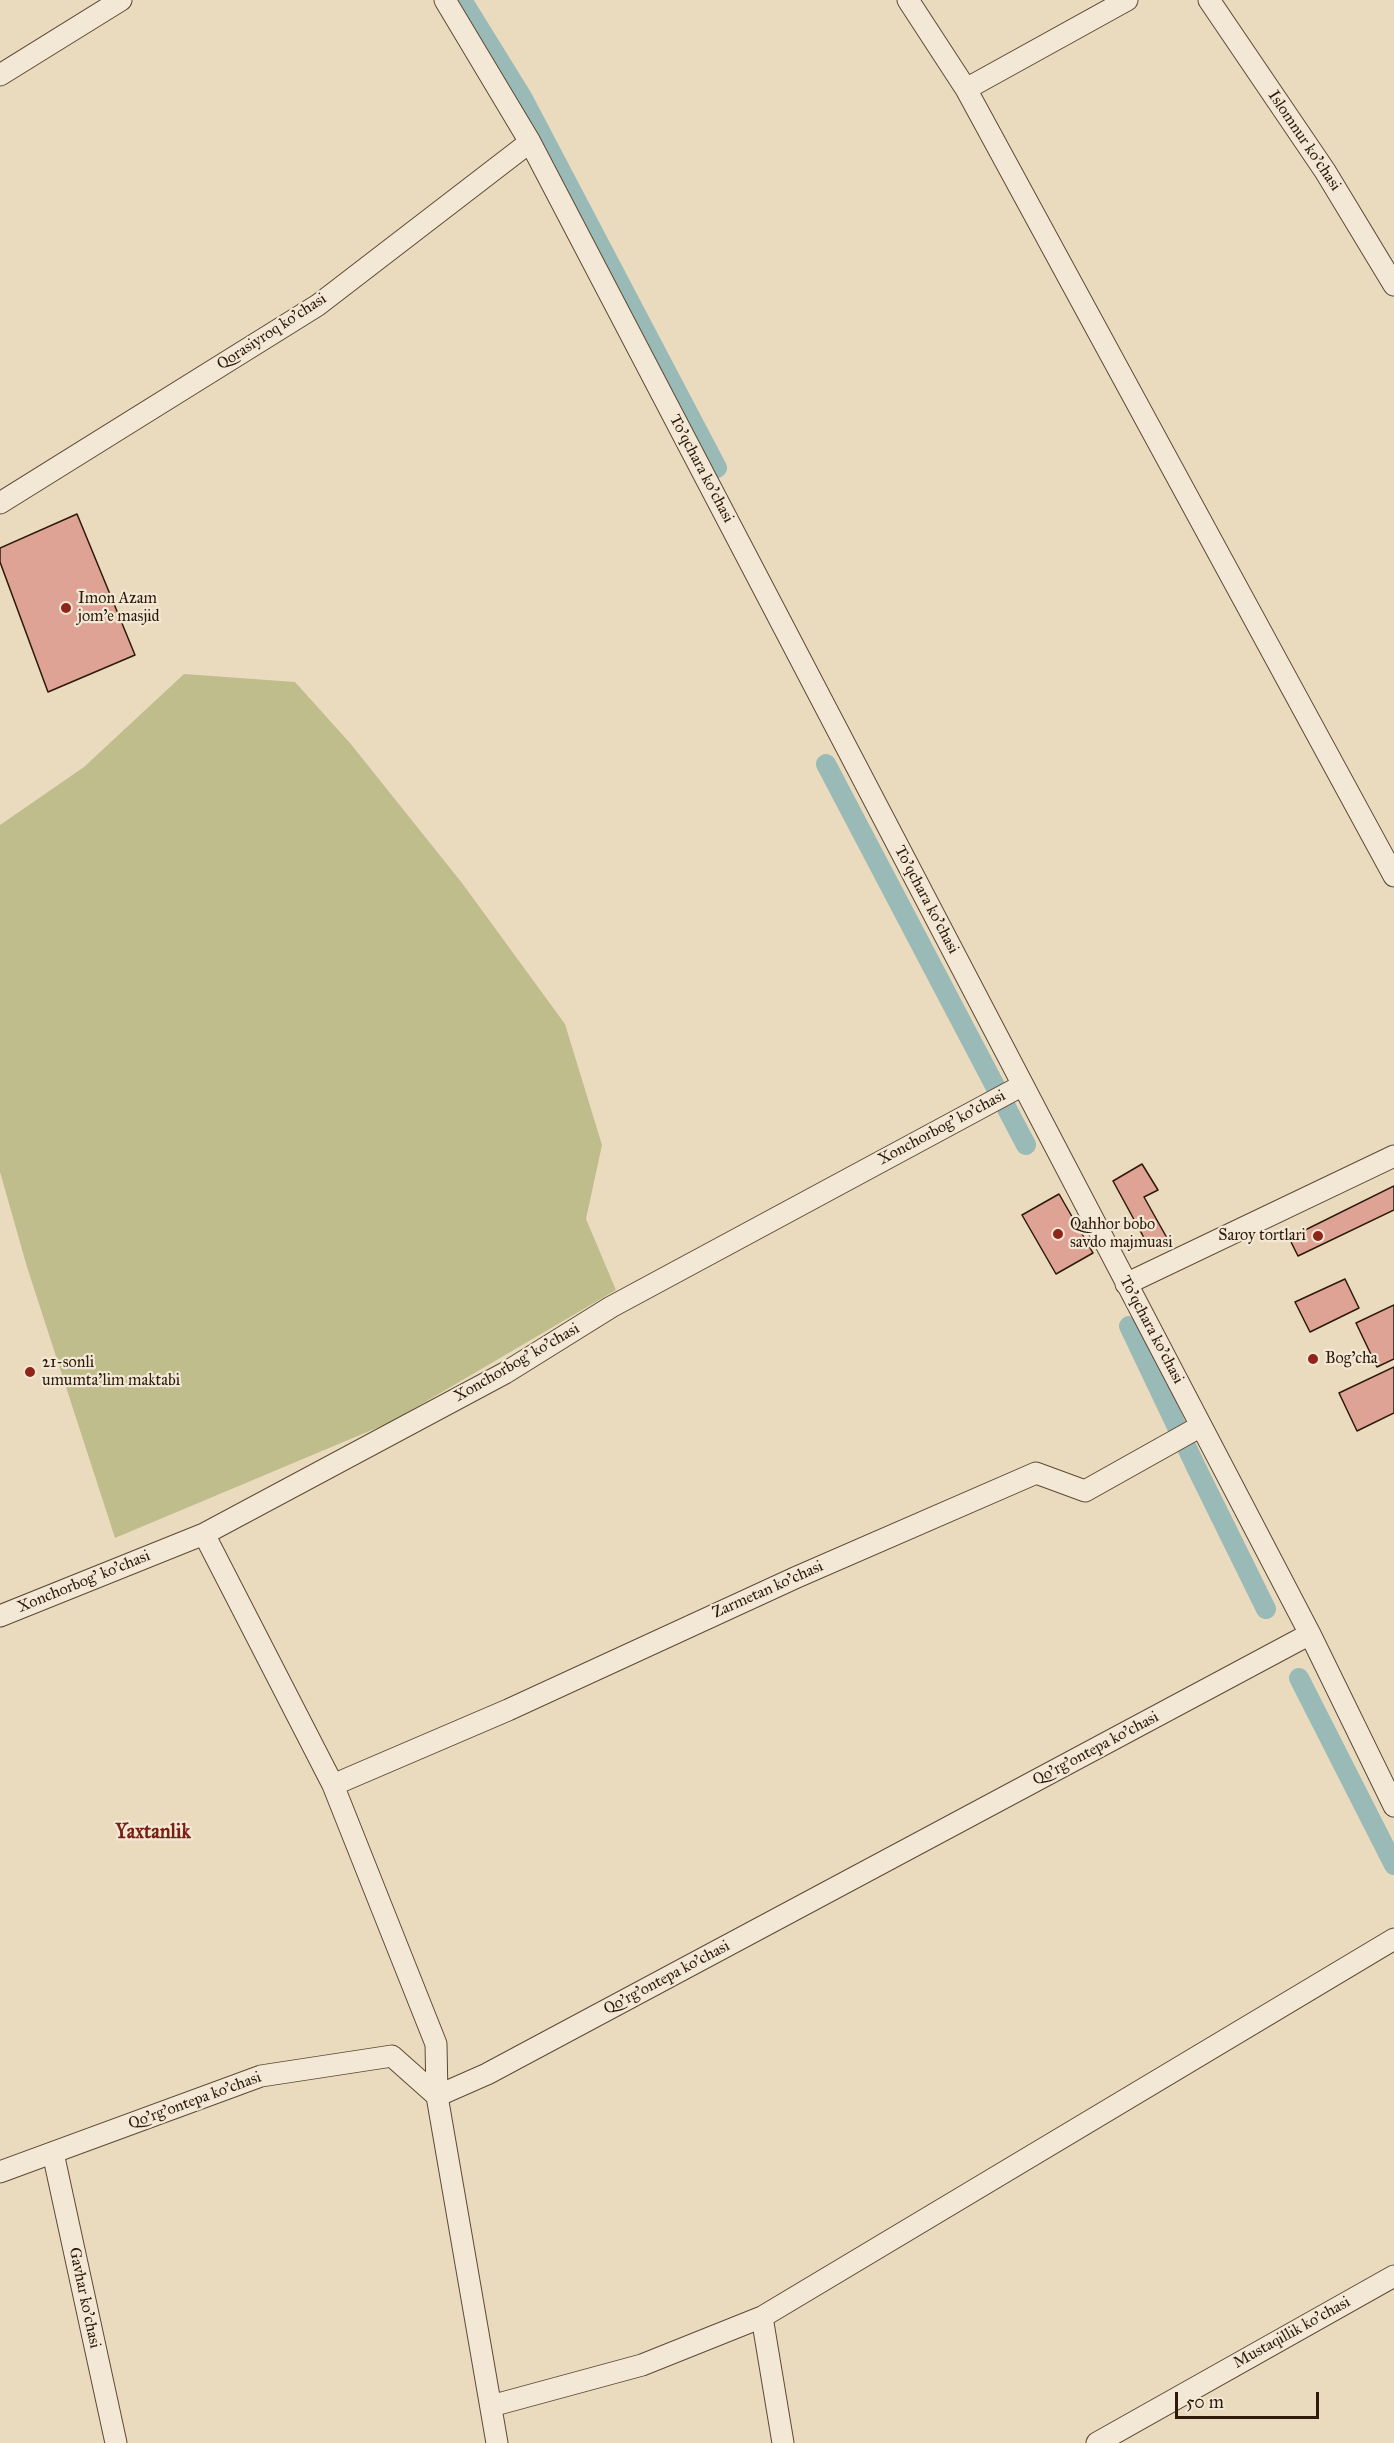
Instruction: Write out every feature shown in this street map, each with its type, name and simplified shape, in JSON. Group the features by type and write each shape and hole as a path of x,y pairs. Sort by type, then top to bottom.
{"street":[{"path":"0,75 121,0"},
{"name":"To'qchara ko'chasi","path":"445,0 530,142 1310,1634 1394,1806"},
{"path":"908,0 966,88 1394,876"},
{"path":"966,88 1128,0"},
{"name":"Islomnur ko'chasi","path":"1209,0 1325,171 1394,285"},
{"name":"Qorasiyroq ko'chasi","path":"0,503 318,305 530,142"},
{"name":"Xonchorbog' ko'chasi","path":"0,1616 204,1534 505,1373 610,1307 1023,1085"},
{"path":"1126,1284 1394,1156"},
{"name":"Zarmetan ko'chasi","path":"333,1785 508,1710 797,1577 1036,1473 1085,1491 1201,1426"},
{"path":"204,1534 333,1785 436,2044 437,2096 497,2443"},
{"name":"Qo'rg'ontepa ko'chasi","path":"0,2172 261,2076 392,2056 437,2096 497,2068 1310,1634"},
{"path":"491,2406 642,2365 762,2317 1394,1939"},
{"name":"Gavhar ko'chasi","path":"53,2153 116,2443"},
{"name":"Mustaqillik ko'chasi","path":"1096,2443 1394,2276"},
{"path":"762,2317 783,2443"}],"shaded area":[{"path":"184,674 295,682 350,743 462,883 565,1024 602,1145 586,1219 616,1290 391,1422 115,1538 27,1267 0,1172 0,825 84,767"}],"building":[{"name":"Imon Azam jom'e masjid","path":"77,514 135,655 48,692 0,562 0,548"},
{"path":"1142,1164 1158,1190 1144,1197 1167,1238 1149,1247 1113,1181"},
{"path":"1394,1186 1394,1210 1298,1256 1289,1238"},
{"name":"Qahhor bobo savdo majmuasi","path":"1059,1194 1093,1253 1056,1274 1022,1215"},
{"path":"1345,1279 1359,1308 1310,1332 1295,1302"},
{"path":"1394,1305 1394,1359 1377,1367 1356,1323"},
{"path":"1394,1367 1394,1413 1357,1431 1339,1393"}],"waterway":[{"path":"462,0 522,97 717,468"},
{"path":"826,764 1026,1145"},
{"path":"1129,1326 1266,1609"},
{"path":"1299,1678 1394,1865"}],"place":[{"name":"Imon Azam jom'e masjid","path":"66,608"},
{"name":"Qahhor bobo savdo majmuasi","path":"1058,1234"},
{"name":"Saroy tortlari","path":"1318,1236"},
{"name":"Bog'cha","path":"1313,1359"},
{"name":"21-sonli umumta'lim maktabi","path":"30,1372"}],"district":[{"name":"Yaxtanlik","path":"153,1833"}]}
